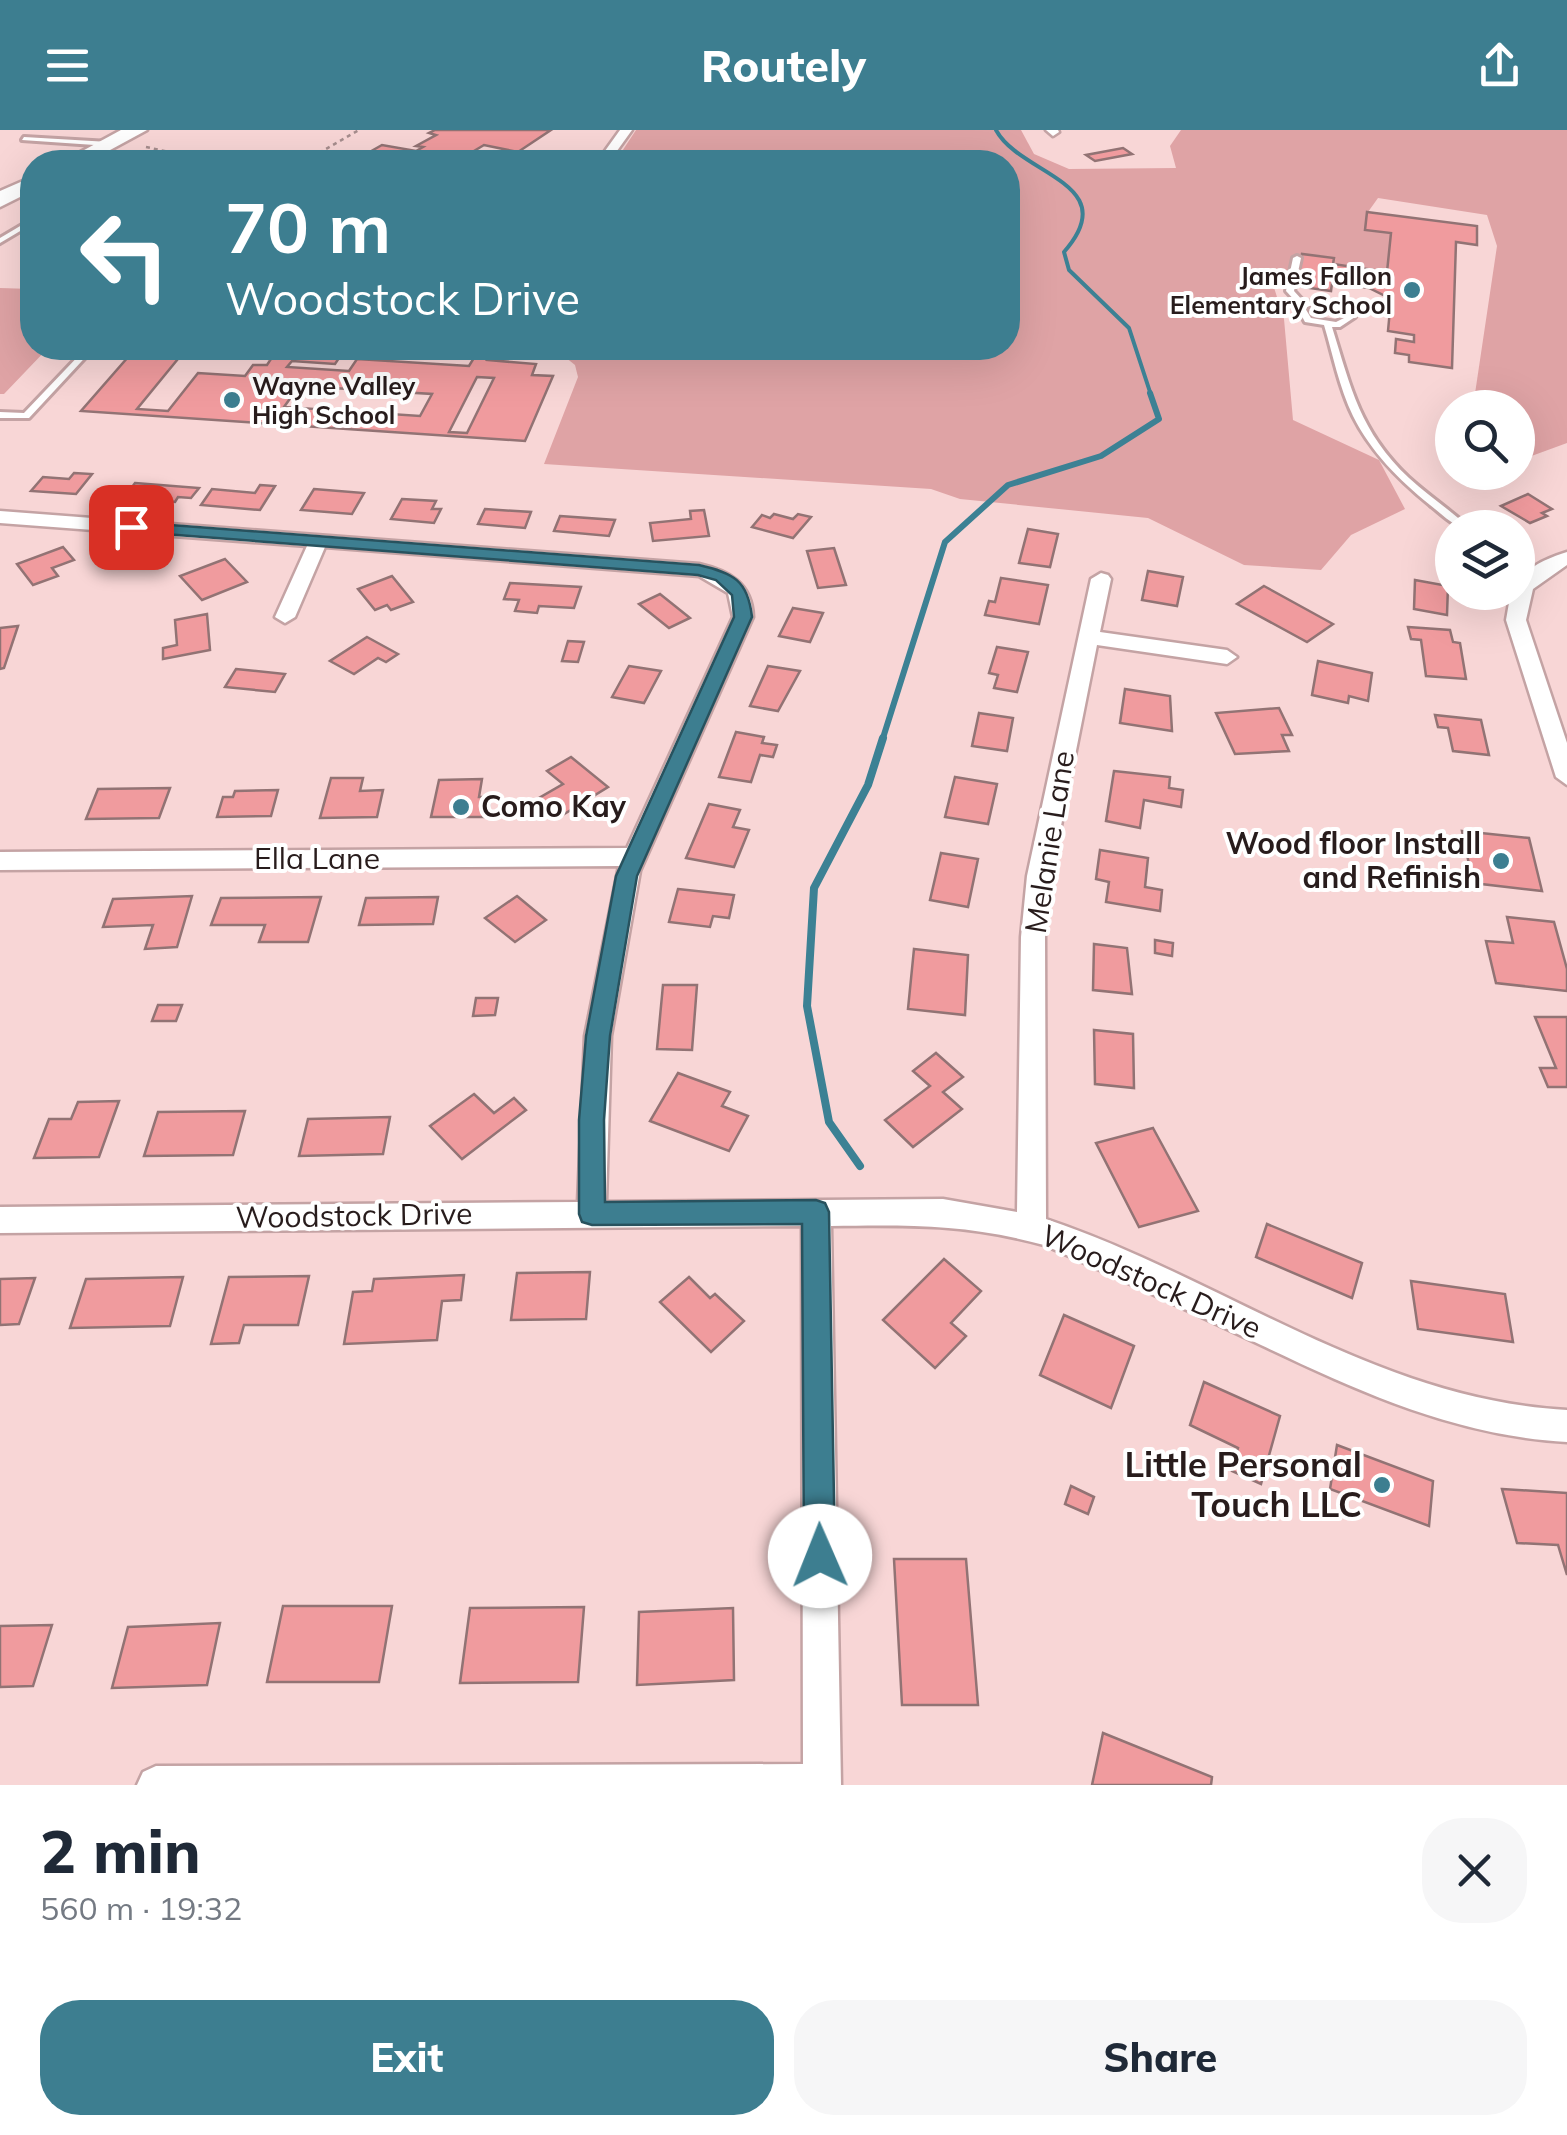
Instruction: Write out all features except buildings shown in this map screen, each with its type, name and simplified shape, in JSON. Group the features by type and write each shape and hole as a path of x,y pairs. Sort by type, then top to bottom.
{"main road":[{"path":"96,150 136,137"}],"street":[{"path":"0,536 10,518 699,570 733,584 740,594 743,617 634,858 609,960 592,1120 592,1214"},
{"path":"285,618 318,542"},
{"path":"1535,567 1567,558"},
{"name":"Melanie Lane","path":"1031,1229 1033,938 1039,876 1101,579"},
{"path":"1517,610 1516,620 1567,777"},
{"path":"1088,637 1227,657"},
{"name":"Ella Lane","path":"0,861 634,858"},
{"path":"156,1785 785,1780 819,1785 816,1212"},
{"name":"Woodstock Drive","path":"0,1220 942,1212 1031,1229 1098,1255 1372,1382 1474,1413 1567,1426"}],"lane":[{"path":"39,130 24,139 108,144"},
{"path":"1297,258 1290,291 1303,305 1302,315 1328,325 1348,321 1350,313 1329,302 1303,305"},
{"path":"1328,325 1357,416 1368,434 1402,477 1443,510"},
{"path":"0,414 26,416 79,360"}],"path":[{"path":"324,150 359,130"},
{"path":"136,137 178,150"}],"shaded area":[{"path":"636,130 1021,130 1034,154 1069,169 1176,168 1170,146 1181,130 1567,130 1567,443 1535,455 1535,390 1476,390 1497,246 1487,215 1378,198 1368,212 1365,230 1391,233 1387,272 1333,264 1334,258 1298,278 1270,275 1284,319 1293,420 1379,460 1405,509 1351,535 1321,570 1244,565 1148,518 960,499 931,489 544,464 578,377 575,365 569,360 1020,360 1020,150 623,150"},
{"path":"0,288 20,289 20,360 37,360 0,394"}],"waterway":[{"path":"996,130 1015,150"},
{"path":"1020,154 1076,195 1082,210 1080,229 1064,252 1069,270 1129,328 1151,395"},
{"path":"882,741 945,542 1008,485 1101,456 1159,419 1150,393"},
{"path":"860,1166 829,1122 807,1006 814,888 868,785 883,738"}],"place":[{"name":"James Fallon Elementary School","path":"1412,290"},
{"name":"Wayne Valley High School","path":"232,400"},
{"name":"Como Kay","path":"461,807"},
{"name":"Wood floor Install and Refinish","path":"1501,861"},
{"name":"Little Personal Touch LLC","path":"1382,1485"}],"route":[{"path":"131,527 699,570 722,576 740,594 743,617 626,876 598,1036 592,1120 592,1214 816,1212 820,1556"}]}
